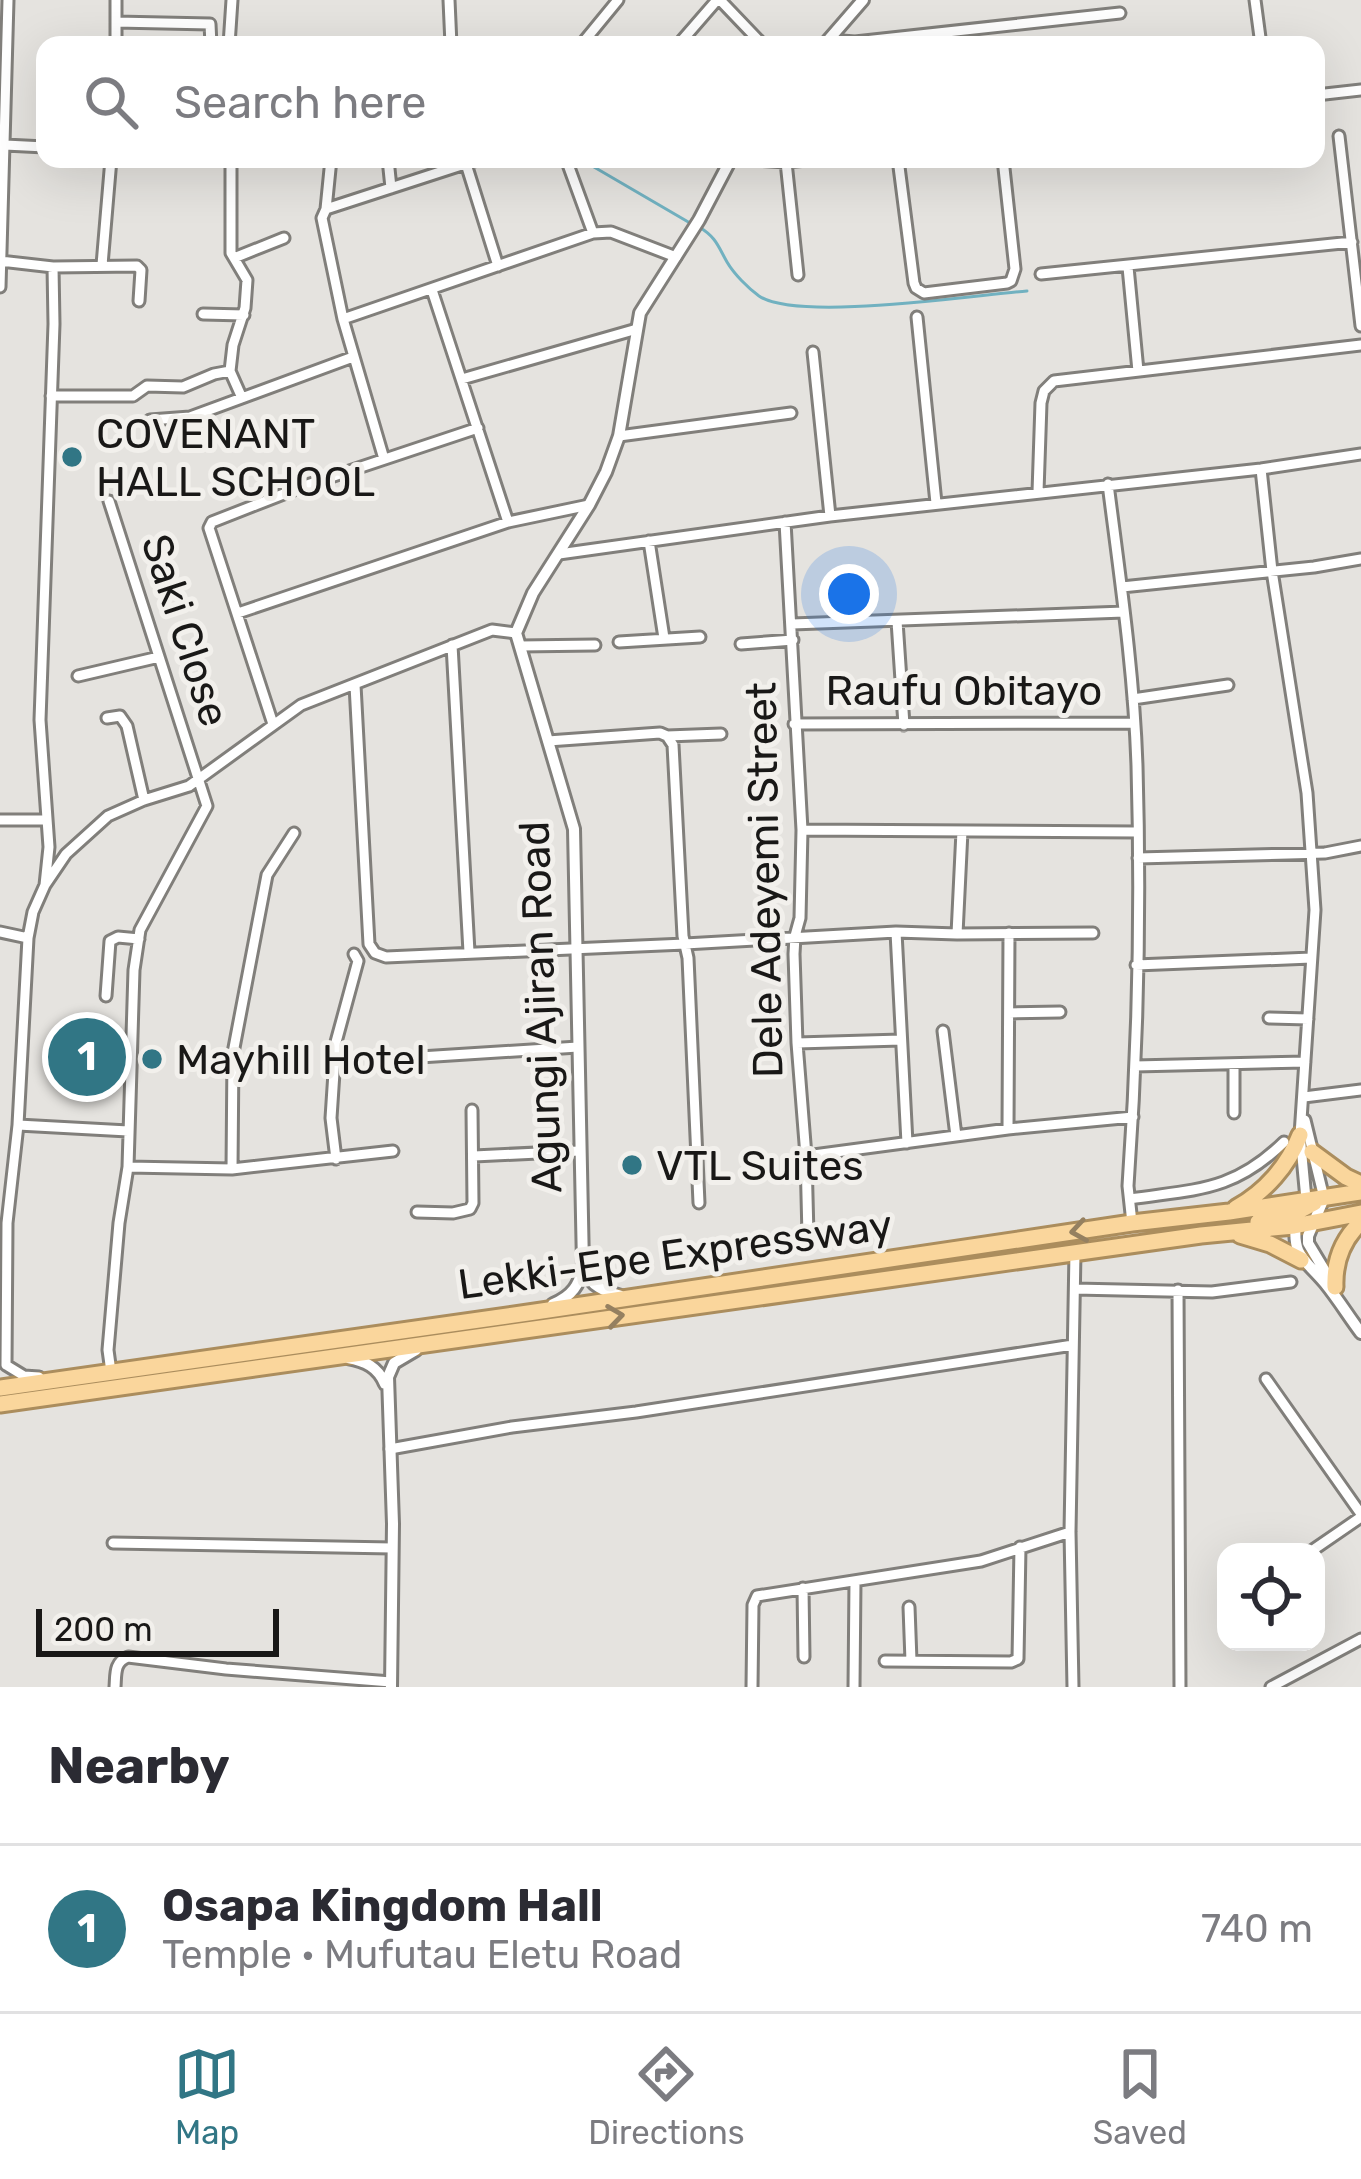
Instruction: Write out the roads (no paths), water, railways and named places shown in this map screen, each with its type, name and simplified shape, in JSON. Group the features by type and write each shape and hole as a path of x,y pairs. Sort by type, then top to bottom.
{"highway":[{"path":"1229,1212 1250,1200 1278,1173 1294,1149 1292,1138"},
{"path":"1312,1152 1361,1192"},
{"name":"Lekki-Epe Expressway","path":"0,1404 1201,1235 1309,1212 1361,1192"},
{"name":"Lekki-Epe Expressway","path":"0,1388 1132,1222 1229,1212 1361,1217"},
{"path":"1150,1242 1164,1235 1309,1212"},
{"path":"1335,1287 1340,1249 1361,1217"},
{"path":"1201,1235 1235,1233 1301,1260"}],"street":[{"path":"0,287 8,0"},
{"path":"116,0 116,36"},
{"path":"230,36 232,0"},
{"path":"449,0 451,36"},
{"path":"588,36 618,0"},
{"path":"685,36 718,0 755,36"},
{"path":"831,36 863,0"},
{"path":"1255,0 1260,36"},
{"path":"910,36 1120,13"},
{"path":"116,22 210,24 211,36"},
{"path":"1325,94 1361,90"},
{"path":"1339,136 1361,326"},
{"path":"3,153 36,148"},
{"path":"102,265 110,168"},
{"path":"231,168 230,248 247,280 230,371 242,398"},
{"path":"330,168 322,218 343,320 384,459"},
{"path":"389,168 391,188"},
{"path":"326,209 454,168"},
{"path":"467,168 498,266"},
{"path":"569,168 593,233"},
{"path":"518,639 532,593 606,472 619,436 640,313 696,226 726,168"},
{"path":"788,168 798,275"},
{"path":"899,168 914,283 924,292 1011,280 1015,269 1004,168"},
{"path":"343,320 593,233 611,232 676,256"},
{"path":"234,258 284,238"},
{"path":"1041,274 1352,242"},
{"path":"1,262 137,266 141,270 139,301"},
{"path":"45,885 49,847 40,720 53,267"},
{"path":"1128,267 1138,371"},
{"path":"432,290 508,522"},
{"path":"203,314 244,315"},
{"path":"917,316 936,503"},
{"path":"462,379 637,329"},
{"path":"1038,492 1044,391 1054,381 1361,345"},
{"path":"813,352 830,516"},
{"path":"150,420 190,417 353,357"},
{"path":"51,396 133,396 147,386 183,386 230,371"},
{"path":"619,436 791,412"},
{"path":"273,724 209,528 212,522 478,428"},
{"path":"559,554 830,516 1361,454"},
{"path":"1261,469 1312,854 1315,910 1303,1114 1312,1152 1308,1243 1346,1313"},
{"path":"1108,484 1123,587 1134,723 1138,858 1128,1186 1132,1222"},
{"name":"Saki Close","path":"109,501 198,780"},
{"path":"238,613 508,522 589,505"},
{"name":"Dele Adeyemi Street","path":"785,522 802,830 800,918 794,936 808,1236"},
{"path":"649,541 664,638"},
{"path":"1123,587 1361,559"},
{"path":"792,624 1124,612"},
{"path":"897,621 904,725"},
{"path":"58,1379 3,1369 28,938 45,885 66,854 102,821 144,800 189,786 301,705 452,645 498,629 518,639 596,645"},
{"path":"619,642 700,638"},
{"name":"Agungi Ajiran Road","path":"518,639 574,829 583,1265"},
{"path":"741,644 793,640"},
{"path":"452,645 469,952"},
{"path":"78,676 159,657"},
{"path":"355,685 370,944 375,953 386,957 896,932 1093,933"},
{"path":"1133,699 1228,686"},
{"path":"107,718 120,716 127,726 144,800"},
{"name":"Raufu Obitayo","path":"794,724 1134,723"},
{"path":"548,741 660,734 670,741 721,734"},
{"path":"670,741 688,958 699,1203"},
{"path":"111,1372 108,1349 118,1223 128,1167 134,970 144,920 207,806 198,780"},
{"path":"0,820 47,820"},
{"path":"802,830 1137,832"},
{"path":"957,934 962,830"},
{"path":"232,1169 233,1053 267,875 294,833"},
{"path":"1138,858 1312,854 1361,846"},
{"path":"49,847 66,854"},
{"path":"0,932 28,938"},
{"path":"896,932 907,1142"},
{"path":"1008,1129 1009,933"},
{"path":"106,996 110,941 139,939"},
{"path":"336,1159 331,1118 336,1042 358,961 354,954"},
{"path":"1136,965 1311,958"},
{"path":"1009,1013 1060,1012"},
{"path":"1269,1018 1307,1019"},
{"path":"944,1031 956,1136"},
{"path":"797,1043 901,1040"},
{"path":"420,1058 578,1047"},
{"path":"1135,1066 1305,1062"},
{"path":"1234,1065 1234,1113"},
{"path":"1304,1096 1361,1090"},
{"path":"418,1212 470,1209 472,1110"},
{"path":"1130,1199 1223,1184 1257,1166 1292,1138 1303,1114"},
{"path":"806,1156 1133,1117"},
{"path":"18,1125 128,1131"},
{"path":"1292,1138 1309,1212 1296,1249 1361,1333"},
{"path":"128,1167 232,1169 393,1151"},
{"path":"474,1156 579,1151"},
{"path":"1073,1687 1070,1532 1075,1252"},
{"path":"583,1265 595,1285 624,1297"},
{"path":"535,1312 570,1295 581,1280 583,1265"},
{"path":"1075,1289 1212,1292 1291,1282"},
{"path":"1178,1290 1180,1687"},
{"path":"116,1687 117,1665 128,1657 391,1684 387,1390 390,1371 399,1358 442,1340"},
{"path":"390,1448 1073,1345"},
{"path":"327,1357 368,1364 380,1374 387,1390"},
{"path":"1266,1378 1361,1515 1322,1543"},
{"path":"752,1687 757,1596 982,1561 1070,1532"},
{"path":"113,1543 392,1548"},
{"path":"885,1661 1018,1659 1020,1547"},
{"path":"854,1687 855,1581"},
{"path":"803,1588 804,1658"},
{"path":"909,1607 911,1661"},
{"path":"1271,1687 1361,1639"},
{"path":"226,1669 226,1687"}],"waterway":[{"path":"596,168 690,223"},
{"path":"699,227 713,238 746,285 779,303 847,307 1027,291"}],"place":[{"name":"COVENANT HALL SCHOOL","path":"72,457"},
{"name":"Osapa Kingdom Hall","path":"87,1057"},
{"name":"Mayhill Hotel","path":"152,1059"},
{"name":"VTL Suites","path":"632,1165"}]}
